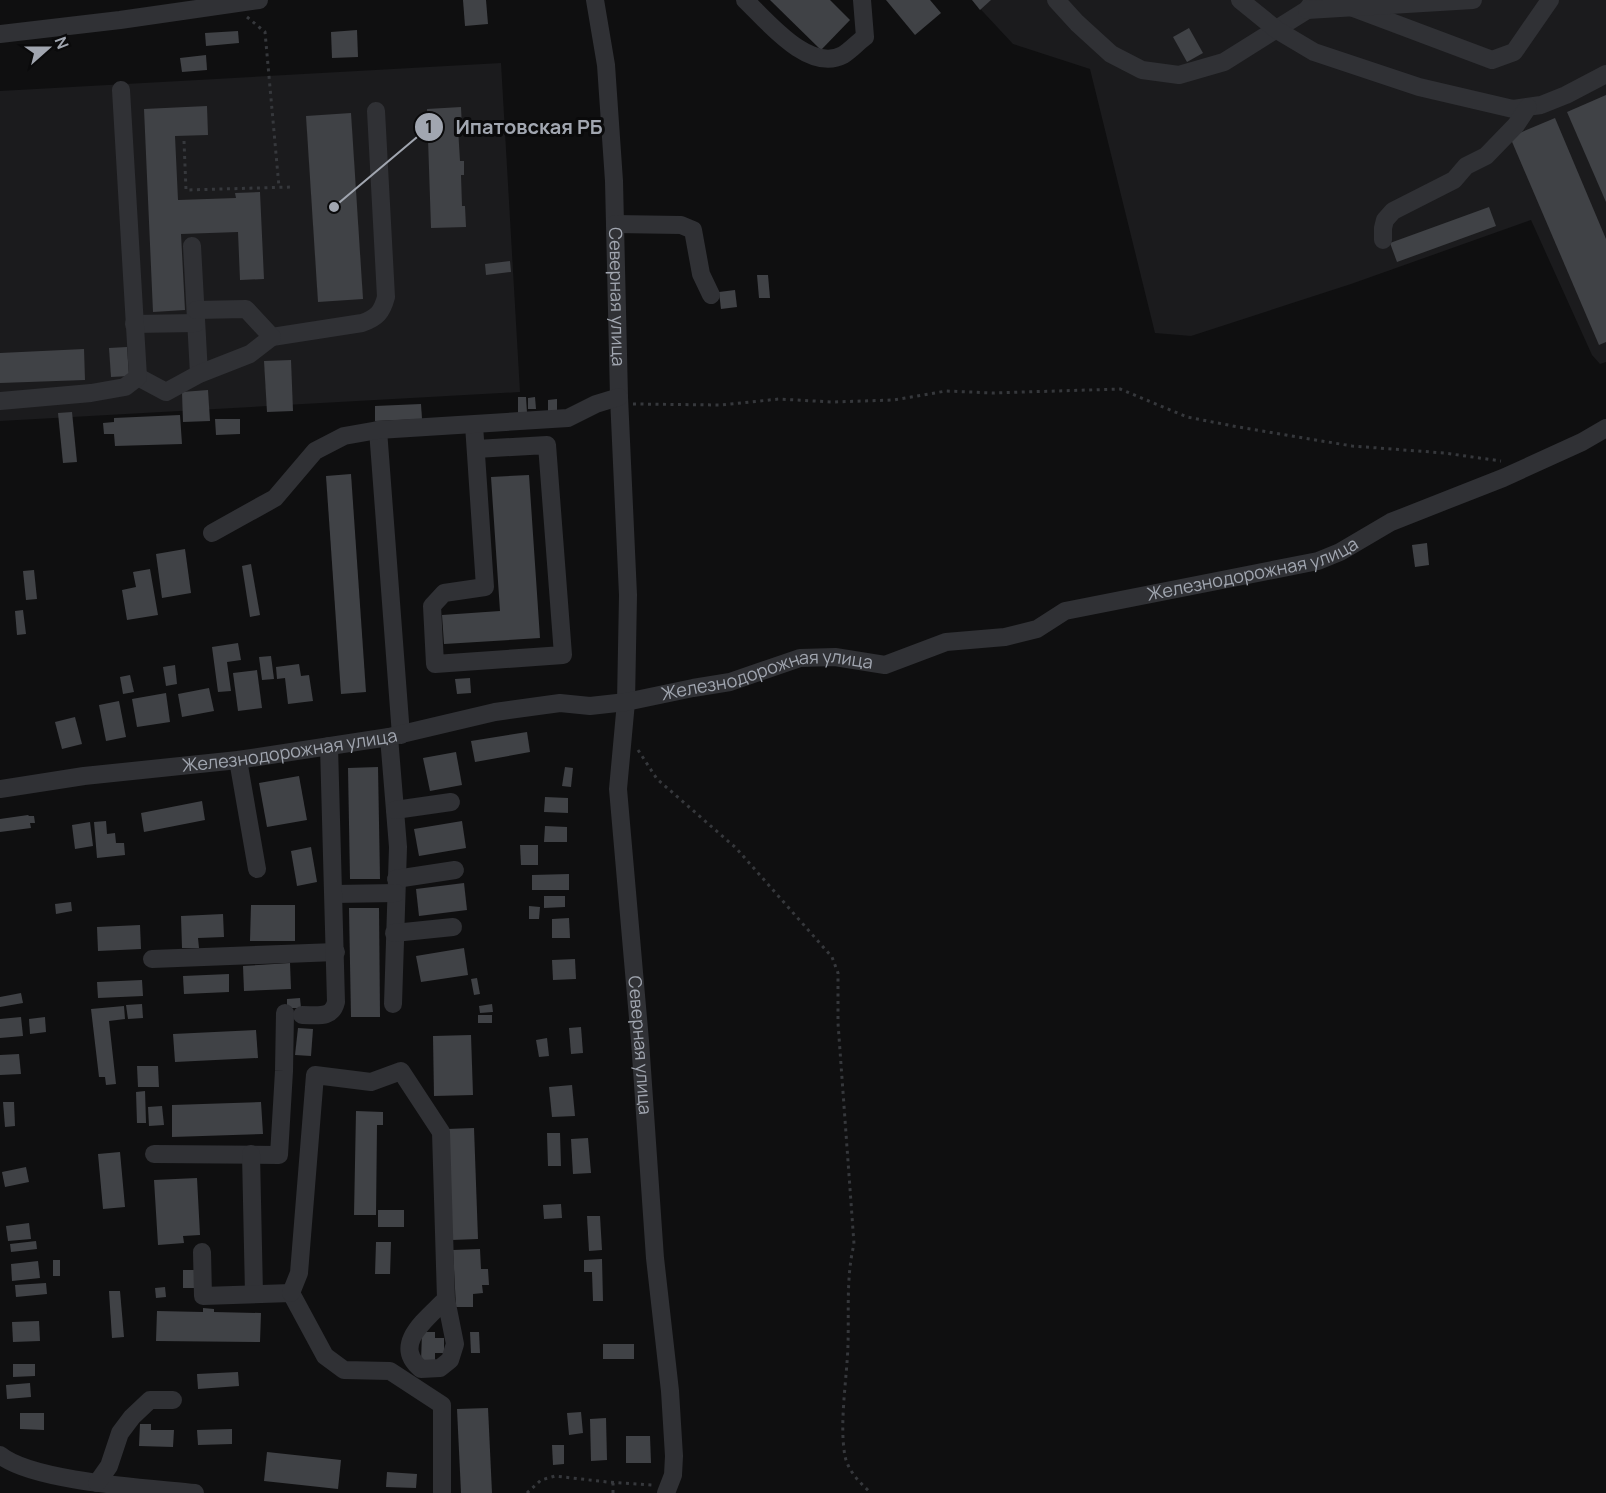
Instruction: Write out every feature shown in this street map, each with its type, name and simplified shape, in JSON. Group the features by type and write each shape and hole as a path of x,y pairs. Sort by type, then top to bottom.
{"street":[{"path":"0,34 259,0"},
{"name":"Северная улица","path":"595,0 606,65 614,181 628,595 626,702 618,789 639,1030 655,1258 670,1390 673,1475"},
{"path":"745,0 777,31 809,56 826,59 842,55 865,37 862,0"},
{"path":"1240,0 1277,30 1314,52 1419,87 1513,109 1541,105 1606,74"},
{"path":"1063,2 1077,23 1111,54 1142,70 1179,75 1224,62 1277,30 1311,5 1350,6 1473,0"},
{"path":"1350,6 1492,60 1514,52 1550,0"},
{"path":"121,90 138,377"},
{"path":"1383,240 1385,220 1393,211 1454,180 1466,166 1486,156 1516,125 1528,107"},
{"path":"138,377 166,392 199,374 250,354 272,337 362,323 373,319 383,308 386,297 376,111"},
{"path":"615,224 681,225 693,230 701,274 711,295"},
{"path":"192,246 199,374"},
{"path":"134,324 246,309 272,337"},
{"path":"0,401 91,393 125,387 138,377"},
{"path":"212,533 275,498 315,451 344,436 378,430 568,418 596,404 620,400"},
{"path":"474,425 485,587 444,593 432,606 435,664 563,655 547,446 476,449"},
{"name":"Железнодорожная улица","path":"0,789 84,776 238,760 395,736 495,712 560,703 590,706 626,702 730,682 800,658 835,657 885,665 946,642 1005,637 1037,629 1065,611 1073,609 1318,561 1340,552 1391,522 1503,478 1582,442 1606,428"},
{"path":"378,430 395,736 395,810 398,848 393,1004"},
{"path":"154,1154 279,1155 284,1071 294,1014 328,1015 334,1009 337,993 328,746"},
{"path":"238,760 256,869"},
{"path":"395,810 451,802"},
{"path":"334,894 396,886 455,870"},
{"path":"394,933 453,927"},
{"path":"152,959 336,952"},
{"path":"284,1071 371,1082 401,1071 441,1132 446,1299"},
{"path":"291,1293 299,1274 315,1075"},
{"path":"251,1154 254,1294"},
{"path":"202,1252 203,1296 291,1293"},
{"path":"291,1293 326,1356 344,1370 390,1371 442,1405 442,1493"},
{"path":"98,1483 109,1466 120,1433 132,1417 150,1400 173,1400"},
{"path":"0,1455 11,1462 34,1470 98,1483 195,1493"},
{"path":"666,1493 673,1475"}],"path":[{"path":"231,2 265,32 279,187"},
{"path":"184,141 186,190 292,187"},
{"path":"620,400 721,405 779,399 832,402 894,400 946,391 993,393 1120,389 1187,417 1238,427 1352,446 1444,453 1510,462"},
{"path":"635,746 657,779 736,848 832,957 838,973 838,1023 854,1244 849,1262 848,1343 843,1435 851,1472 872,1493"},
{"path":"527,1493 541,1480 555,1476 651,1485 662,1482 673,1475"},
{"path":"613,1493 614,1483"}],"shaded area":[{"path":"972,0 1606,0 1606,362 1600,364 1592,355 1531,220 1351,284 1191,336 1155,333 1090,69 1013,44"},
{"path":"501,63 520,392 0,421 0,91"}],"building":[{"path":"463,0 486,0 488,24 465,26"},
{"path":"770,0 830,0 850,20 821,50"},
{"path":"886,0 930,0 941,13 915,35"},
{"path":"972,0 991,0 980,10"},
{"path":"1189,28 1203,53 1187,62 1173,37"},
{"path":"357,30 358,57 332,58 331,32"},
{"path":"238,31 239,43 206,46 205,33"},
{"path":"206,55 207,70 182,72 180,58"},
{"path":"1606,95 1606,202 1567,112"},
{"path":"207,106 208,135 175,136 178,200 236,198 235,193 260,192 264,279 240,280 238,232 181,234 185,310 153,312 144,109"},
{"path":"461,107 462,128 458,128 460,161 464,161 464,175 461,175 462,206 465,206 466,227 431,228 427,109"},
{"path":"351,113 363,299 318,302 306,116"},
{"path":"1555,118 1606,239 1606,342 1599,345 1510,137"},
{"path":"1489,207 1496,226 1397,262 1390,243"},
{"path":"510,261 511,272 486,275 485,264"},
{"path":"757,275 768,275 770,298 759,298"},
{"path":"735,290 737,307 721,309 719,292"},
{"path":"127,347 129,376 111,377 109,348"},
{"path":"84,349 85,380 0,383 0,353"},
{"path":"291,360 293,411 267,412 264,361"},
{"path":"208,390 210,421 183,422 182,392"},
{"path":"518,397 526,397 527,413 518,413"},
{"path":"535,397 536,409 528,409 528,398"},
{"path":"557,399 557,411 548,412 548,400"},
{"path":"421,404 422,419 375,421 375,406"},
{"path":"72,412 77,462 63,463 58,413"},
{"path":"180,415 182,444 115,446 114,434 104,434 103,423 114,422 114,418"},
{"path":"215,419 240,419 240,434 216,435"},
{"path":"351,474 366,692 341,694 326,476"},
{"path":"529,475 540,638 444,644 442,615 500,611 491,477"},
{"path":"1427,543 1429,565 1415,567 1412,545"},
{"path":"185,549 191,593 162,598 156,554"},
{"path":"251,564 260,615 250,617 242,566"},
{"path":"150,569 158,615 127,620 122,590 136,587 133,572"},
{"path":"34,570 37,599 26,600 23,571"},
{"path":"23,610 26,634 17,635 15,611"},
{"path":"238,643 241,660 227,662 231,691 218,692 212,647"},
{"path":"271,656 274,679 262,680 259,657"},
{"path":"299,664 301,676 309,675 313,701 288,704 285,678 277,679 276,667"},
{"path":"175,665 177,684 166,686 163,667"},
{"path":"257,670 262,708 238,711 233,673"},
{"path":"130,675 134,692 123,694 120,677"},
{"path":"470,678 471,693 457,694 455,679"},
{"path":"209,688 214,711 182,717 178,694"},
{"path":"166,693 170,722 137,727 132,699"},
{"path":"119,701 126,737 106,741 99,705"},
{"path":"75,717 82,744 62,749 55,722"},
{"path":"527,732 530,752 475,762 471,741"},
{"path":"456,752 462,785 430,791 423,758"},
{"path":"378,767 380,879 350,879 348,768"},
{"path":"565,767 573,768 571,787 562,786"},
{"path":"299,776 307,820 267,827 259,783"},
{"path":"545,797 568,798 568,813 544,812"},
{"path":"202,801 205,820 144,832 141,813"},
{"path":"34,816 35,823 30,823 31,828 0,832 0,819"},
{"path":"106,821 107,834 115,833 116,843 124,843 125,855 97,858 94,822"},
{"path":"462,821 466,848 419,856 414,829"},
{"path":"90,822 93,846 75,849 72,825"},
{"path":"545,826 567,827 567,842 544,842"},
{"path":"520,845 538,845 538,865 521,865"},
{"path":"311,847 317,882 297,886 291,851"},
{"path":"569,874 569,890 532,890 532,875"},
{"path":"464,883 467,910 419,916 416,889"},
{"path":"544,896 565,896 565,907 544,908"},
{"path":"71,902 72,911 56,914 55,904"},
{"path":"251,905 295,905 295,941 250,941"},
{"path":"529,906 540,907 539,919 529,919"},
{"path":"349,908 379,908 380,1017 351,1017"},
{"path":"223,914 224,937 198,938 199,948 182,948 181,916"},
{"path":"569,918 570,938 552,938 552,919"},
{"path":"140,925 141,949 98,951 97,927"},
{"path":"464,948 468,975 421,982 416,956"},
{"path":"575,959 576,979 553,980 552,960"},
{"path":"290,963 291,989 244,991 243,966"},
{"path":"229,974 229,992 184,994 183,976"},
{"path":"477,978 480,994 474,995 471,979"},
{"path":"142,980 143,996 98,998 97,982"},
{"path":"21,993 23,1003 0,1007 0,997"},
{"path":"300,998 301,1008 287,1008 287,999"},
{"path":"142,1004 143,1018 128,1019 126,1005"},
{"path":"492,1004 493,1012 480,1013 479,1006"},
{"path":"124,1006 125,1019 109,1021 116,1084 106,1085 105,1077 99,1077 91,1009"},
{"path":"478,1015 492,1015 492,1023 478,1023"},
{"path":"21,1017 23,1036 0,1038 0,1019"},
{"path":"45,1017 46,1032 30,1034 29,1019"},
{"path":"581,1027 583,1053 571,1054 569,1028"},
{"path":"298,1028 313,1029 311,1056 295,1055"},
{"path":"256,1030 258,1058 175,1062 173,1034"},
{"path":"471,1035 473,1095 434,1096 433,1036"},
{"path":"547,1038 549,1056 539,1057 536,1040"},
{"path":"19,1054 21,1074 0,1075 0,1055"},
{"path":"137,1066 158,1066 159,1087 138,1087"},
{"path":"572,1085 575,1116 552,1117 549,1087"},
{"path":"145,1091 146,1123 137,1123 136,1092"},
{"path":"3,1102 14,1102 15,1126 5,1127"},
{"path":"261,1102 263,1134 172,1137 172,1105"},
{"path":"162,1106 164,1125 149,1126 148,1107"},
{"path":"356,1111 383,1112 383,1125 377,1125 376,1215 354,1215"},
{"path":"474,1128 478,1239 452,1240 447,1129"},
{"path":"547,1133 560,1133 561,1166 548,1166"},
{"path":"588,1138 591,1173 573,1174 571,1139"},
{"path":"120,1152 125,1207 103,1209 98,1154"},
{"path":"26,1167 29,1182 5,1187 2,1172"},
{"path":"197,1178 200,1235 183,1236 184,1243 158,1245 154,1180"},
{"path":"561,1204 562,1218 544,1219 543,1205"},
{"path":"378,1210 404,1210 404,1227 378,1227"},
{"path":"587,1216 600,1216 602,1250 589,1251"},
{"path":"29,1223 31,1239 8,1241 6,1226"},
{"path":"36,1241 37,1249 11,1252 10,1244"},
{"path":"376,1242 391,1242 390,1274 375,1274"},
{"path":"480,1249 481,1269 488,1269 489,1285 482,1285 483,1293 473,1294 473,1307 456,1307 453,1250"},
{"path":"602,1259 603,1301 593,1301 592,1272 584,1272 584,1260"},
{"path":"53,1260 60,1260 60,1276 53,1276"},
{"path":"38,1261 40,1278 12,1281 11,1264"},
{"path":"183,1270 196,1270 196,1288 183,1288"},
{"path":"46,1283 47,1294 16,1297 15,1285"},
{"path":"165,1287 166,1297 156,1298 155,1288"},
{"path":"109,1291 120,1291 124,1337 112,1338"},
{"path":"203,1308 214,1309 214,1312 261,1313 260,1342 156,1341 157,1311 203,1312"},
{"path":"39,1321 40,1341 13,1342 12,1322"},
{"path":"422,1332 435,1332 435,1338 444,1338 444,1353 435,1353 435,1362 421,1362"},
{"path":"470,1332 479,1332 480,1353 471,1353"},
{"path":"603,1344 634,1344 634,1359 603,1359"},
{"path":"13,1364 35,1364 35,1376 13,1377"},
{"path":"238,1372 239,1386 198,1389 197,1374"},
{"path":"30,1383 31,1397 7,1399 6,1385"},
{"path":"488,1408 492,1493 461,1493 457,1409"},
{"path":"581,1412 583,1433 569,1435 567,1413"},
{"path":"20,1413 44,1413 44,1430 20,1429"},
{"path":"606,1418 607,1460 591,1461 590,1419"},
{"path":"140,1424 151,1424 151,1430 174,1430 173,1447 139,1446"},
{"path":"232,1429 232,1444 198,1445 197,1430"},
{"path":"626,1436 650,1436 651,1463 626,1463"},
{"path":"552,1445 564,1445 564,1464 553,1465"},
{"path":"267,1452 341,1460 338,1489 264,1481"},
{"path":"387,1472 417,1474 416,1488 386,1487"}],"place":[{"name":"Ипатовская РБ","path":"334,207"}]}
